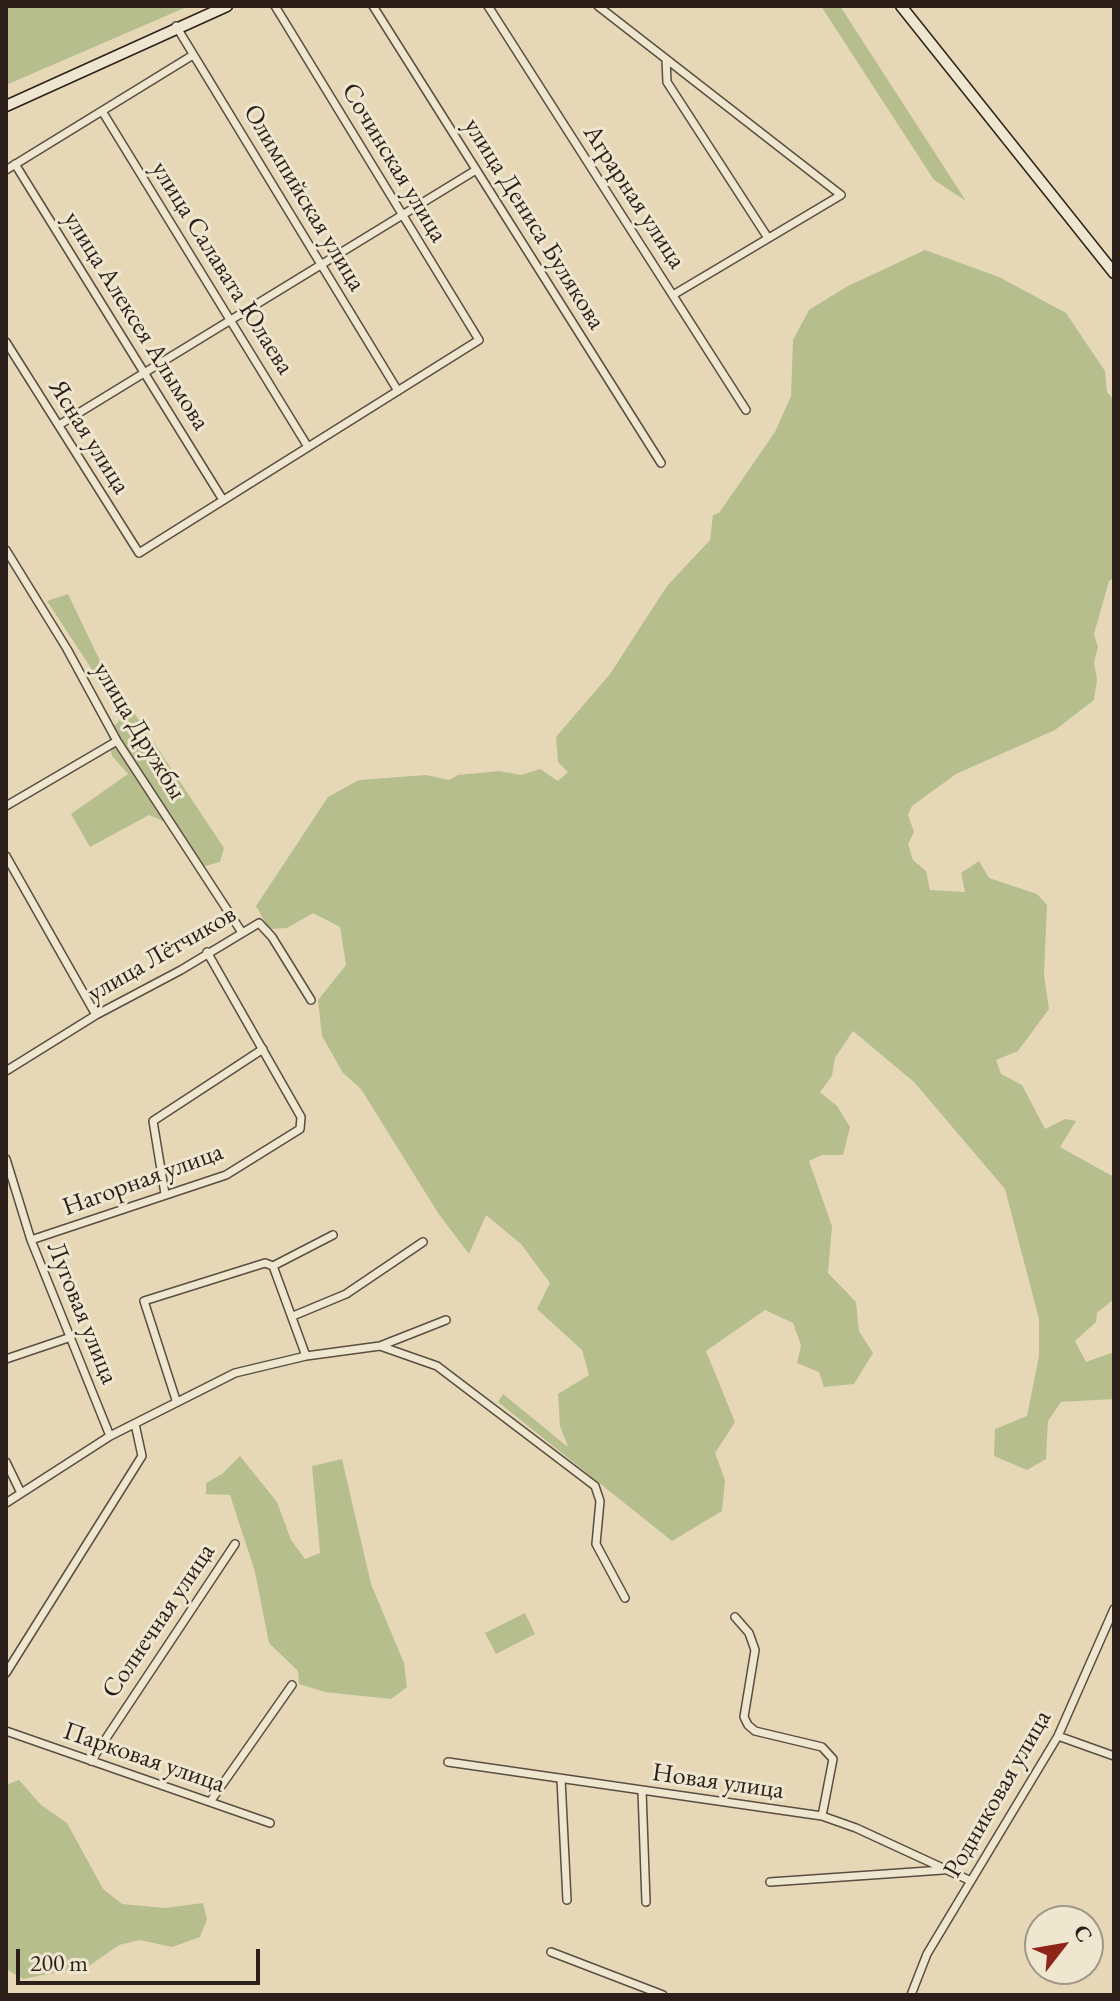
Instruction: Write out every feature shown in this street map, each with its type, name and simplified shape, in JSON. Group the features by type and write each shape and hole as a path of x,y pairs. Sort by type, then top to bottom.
{"main road":[{"path":"6,106 176,26 227,6"},
{"path":"901,6 1114,273"}],"street":[{"name":"Сочинская улица","path":"275,6 479,340 398,391"},
{"name":"улица Дениса Булякова","path":"373,6 661,463"},
{"name":"Аграрная улица","path":"488,6 746,410"},
{"path":"598,6 841,195 673,295"},
{"name":"Олимпийская улица","path":"176,26 398,391"},
{"path":"6,170 193,55"},
{"path":"666,59 667,82 768,238"},
{"name":"улица Салавата Юлаева","path":"102,111 308,447"},
{"name":"улица Алексея Алымова","path":"15,164 223,500"},
{"path":"59,425 476,170"},
{"name":"Ясная улица","path":"6,342 139,553 223,500"},
{"path":"223,500 398,391"},
{"name":"улица Дружбы","path":"6,550 67,649 117,741 241,931"},
{"path":"6,806 117,741"},
{"path":"6,856 96,1015"},
{"name":"улица Лётчиков","path":"6,1071 96,1015 181,970 241,931 259,923 272,937 311,1000"},
{"path":"165,1194 153,1121 263,1049 207,952"},
{"name":"Нагорная улица","path":"31,1240 226,1175 300,1129 303,1123 263,1049"},
{"name":"Луговая улица","path":"6,1159 31,1240 110,1436"},
{"path":"273,1266 333,1235"},
{"path":"293,1316 346,1294 423,1242"},
{"path":"176,1400 144,1301 265,1263 273,1266 306,1356"},
{"path":"6,1503 110,1436 176,1400 235,1373 306,1356 380,1346 446,1320"},
{"path":"6,1359 71,1337"},
{"path":"380,1346 437,1366 595,1486 600,1501 596,1544 625,1598"},
{"path":"6,1673 142,1456 135,1424"},
{"path":"6,1462 21,1493"},
{"name":"Солнечная улица","path":"91,1761 235,1544"},
{"name":"Родниковая улица","path":"911,1995 927,1954 1058,1736 1114,1609"},
{"path":"735,1617 749,1633 755,1650 744,1717 748,1725 755,1731 822,1747 833,1759 822,1816"},
{"path":"210,1802 292,1685"},
{"name":"Парковая улица","path":"6,1731 270,1823"},
{"path":"1058,1736 1114,1756"},
{"name":"Новая улица","path":"448,1762 822,1816 856,1828 971,1881"},
{"path":"561,1779 567,1900"},
{"path":"642,1791 646,1902"},
{"path":"770,1882 944,1870"},
{"path":"551,1952 663,1995"}],"green space":[{"path":"6,6 189,6 6,85"},
{"path":"821,6 840,6 966,201 934,180"},
{"path":"925,250 999,277 1066,313 1105,371 1107,392 1114,400 1114,578 1109,581 1094,634 1098,647 1094,662 1097,680 1094,700 1055,730 956,774 912,806 908,815 914,832 908,844 913,860 926,871 930,890 965,892 961,873 979,861 989,878 1037,894 1047,905 1044,975 1049,1009 1018,1051 996,1060 1001,1074 1022,1085 1045,1129 1065,1119 1076,1121 1060,1147 1114,1177 1114,1299 1097,1313 1096,1322 1075,1341 1086,1362 1114,1352 1114,1399 1061,1402 1048,1421 1046,1459 1027,1470 994,1456 995,1429 1027,1416 1039,1356 1039,1319 1005,1189 914,1082 853,1031 835,1058 832,1076 820,1092 837,1106 850,1127 843,1155 822,1155 809,1161 832,1226 828,1273 856,1302 859,1331 873,1353 854,1384 824,1387 819,1372 797,1363 801,1345 793,1323 765,1310 706,1351 735,1422 715,1453 725,1480 722,1511 672,1541 498,1402 503,1394 568,1447 560,1426 558,1394 589,1375 582,1350 537,1309 550,1283 521,1244 486,1215 469,1254 438,1213 361,1089 343,1073 322,1036 318,1000 346,965 340,927 313,913 287,928 269,929 256,906 328,797 359,780 426,775 449,780 458,775 499,771 521,775 540,769 558,781 568,772 558,762 556,737 610,674 667,586 710,540 713,515 719,513 775,432 791,396 793,340 809,310 846,287"},
{"path":"68,594 101,663 224,848 220,862 197,868 165,822 149,815 90,847 71,814 128,774 112,756 108,732 123,717 47,601"},
{"path":"240,1456 277,1502 291,1540 305,1559 320,1553 312,1466 342,1459 371,1584 404,1663 407,1687 391,1699 325,1692 299,1684 298,1671 269,1643 255,1572 230,1495 206,1494 206,1483 222,1474"},
{"path":"525,1613 535,1634 496,1654 485,1633"},
{"path":"19,1780 41,1805 67,1823 103,1889 122,1904 165,1908 203,1903 207,1919 200,1937 172,1947 140,1940 119,1945 89,1966 23,1979 6,1969 6,1785"}]}
